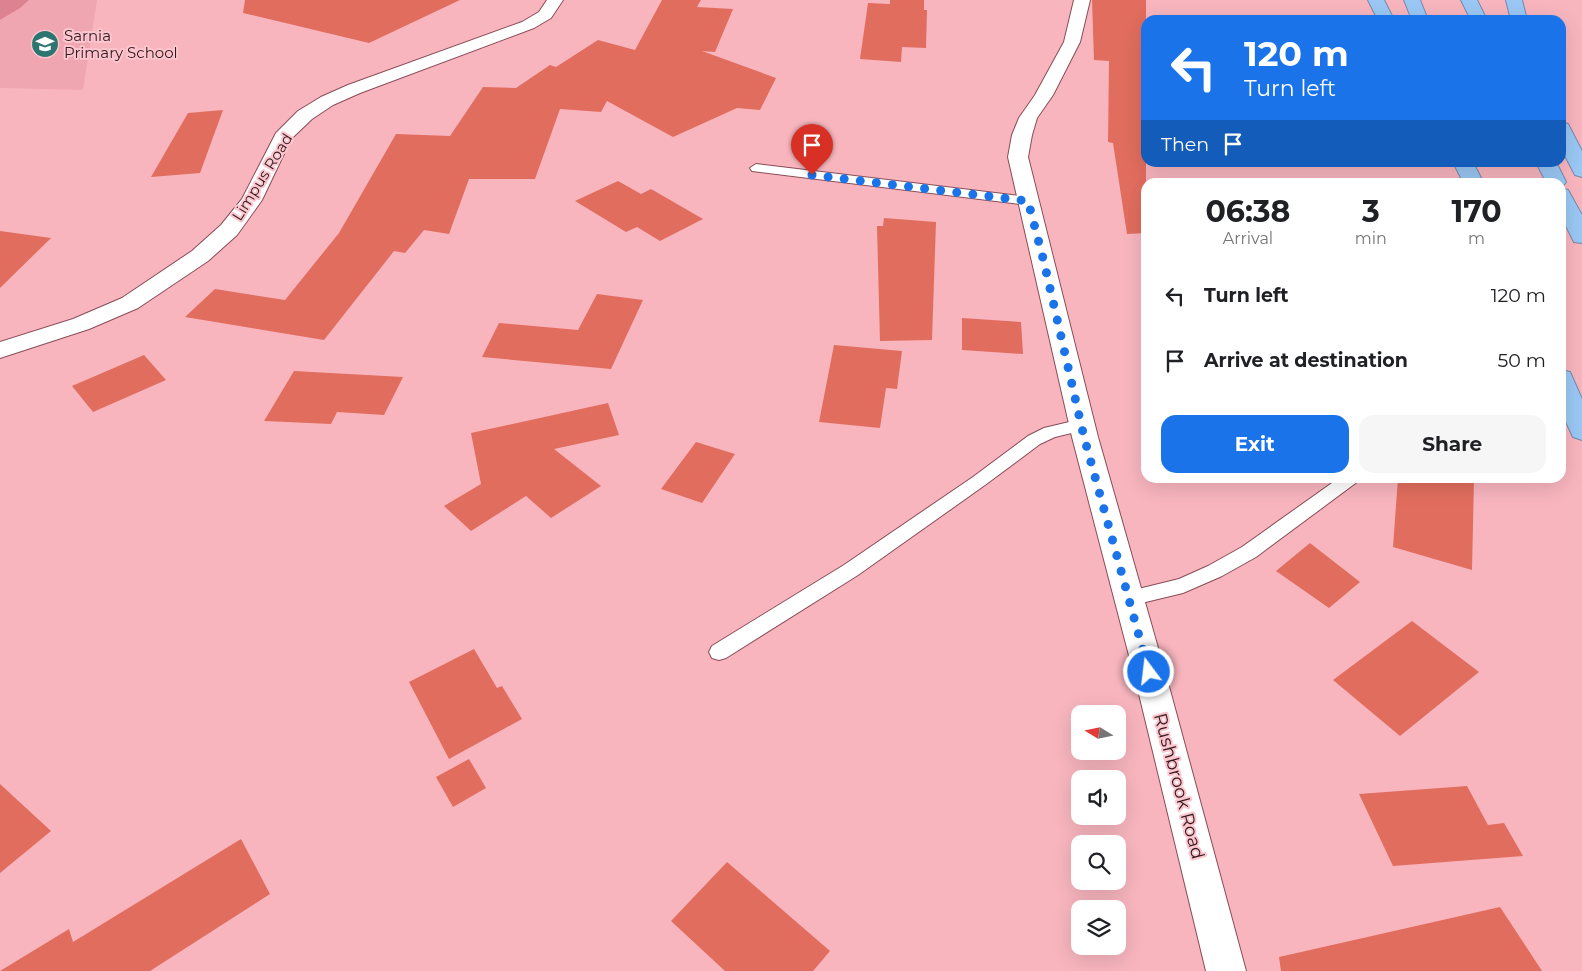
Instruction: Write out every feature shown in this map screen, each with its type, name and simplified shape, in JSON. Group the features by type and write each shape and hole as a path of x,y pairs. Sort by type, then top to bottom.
{"highway":[{"path":"1376,0 1384,15"},
{"path":"1412,0 1418,15"},
{"path":"1469,0 1476,15"},
{"path":"1514,0 1518,15"},
{"path":"1566,138 1582,171"},
{"path":"1466,167 1472,178"},
{"path":"1566,204 1582,238"},
{"path":"1566,391 1582,432"}],"street":[{"name":"Limpus Road","path":"0,350 81,324 130,303 200,256 229,230 252,200 283,137 305,115 326,101 528,25 545,15 555,0"},
{"name":"Rushbrook Road","path":"1082,0 1072,42 1044,95 1028,118 1022,135 1018,158 1082,425 1226,971"}],"lane":[{"path":"756,168 1028,201"},
{"path":"719,652 850,570 979,481 1034,440 1050,432 1082,425"},
{"path":"1129,598 1182,586 1215,571 1249,552 1344,483"}],"shaded area":[{"name":"Sarnia Primary School","path":"0,0 97,0 83,90 0,88"},
{"path":"0,0 29,0 0,20"}],"building":[{"path":"245,0 460,0 369,43 243,13"},
{"path":"662,0 701,0 697,7 733,9 715,52 702,51 776,78 760,110 737,108 673,137 607,101 601,112 560,109 535,179 469,179 449,234 424,230 405,253 394,251 324,340 185,317 215,289 285,300 339,233 396,134 450,136 483,87 516,88 550,65 556,67 598,40 635,50"},
{"path":"890,0 924,0 924,10 927,10 926,48 902,47 901,62 860,59 868,3 890,4"},
{"path":"1092,0 1146,0 1146,15 1141,15 1141,167 1146,167 1146,178 1141,178 1141,233 1127,234 1113,143 1108,142 1109,61 1094,60"},
{"path":"223,110 200,173 151,177 188,113"},
{"path":"618,181 641,194 651,189 703,219 660,241 637,227 626,232 575,201"},
{"path":"884,218 936,222 932,340 880,341 877,226 883,226"},
{"path":"0,231 51,238 0,288"},
{"path":"597,294 643,300 611,369 482,357 499,323 578,330"},
{"path":"962,318 1021,322 1023,354 962,350"},
{"path":"834,345 902,351 897,389 886,388 880,428 819,422"},
{"path":"144,355 166,380 93,412 72,386"},
{"path":"294,371 403,377 384,415 337,412 331,424 264,421"},
{"path":"608,403 619,435 554,449 601,486 551,518 526,496 471,531 444,506 481,484 471,433"},
{"path":"696,442 735,454 702,503 661,489"},
{"path":"1398,483 1474,483 1472,570 1393,547"},
{"path":"1310,543 1360,582 1329,608 1276,571"},
{"path":"1412,621 1479,672 1400,736 1333,680"},
{"path":"474,649 497,688 502,686 522,719 449,759 409,682"},
{"path":"469,759 486,788 453,807 436,777"},
{"path":"0,784 51,831 0,873"},
{"path":"1467,786 1488,825 1504,823 1523,856 1393,866 1359,794"},
{"path":"241,839 270,894 150,971 0,971 69,929 73,942"},
{"path":"727,862 830,951 813,971 725,971 671,921"},
{"path":"1500,907 1542,971 1281,971 1279,957"}],"place":[{"name":"Sarnia Primary School","path":"45,44"}],"route":[{"path":"812,175 1028,201 1084,437 1149,672"}]}
